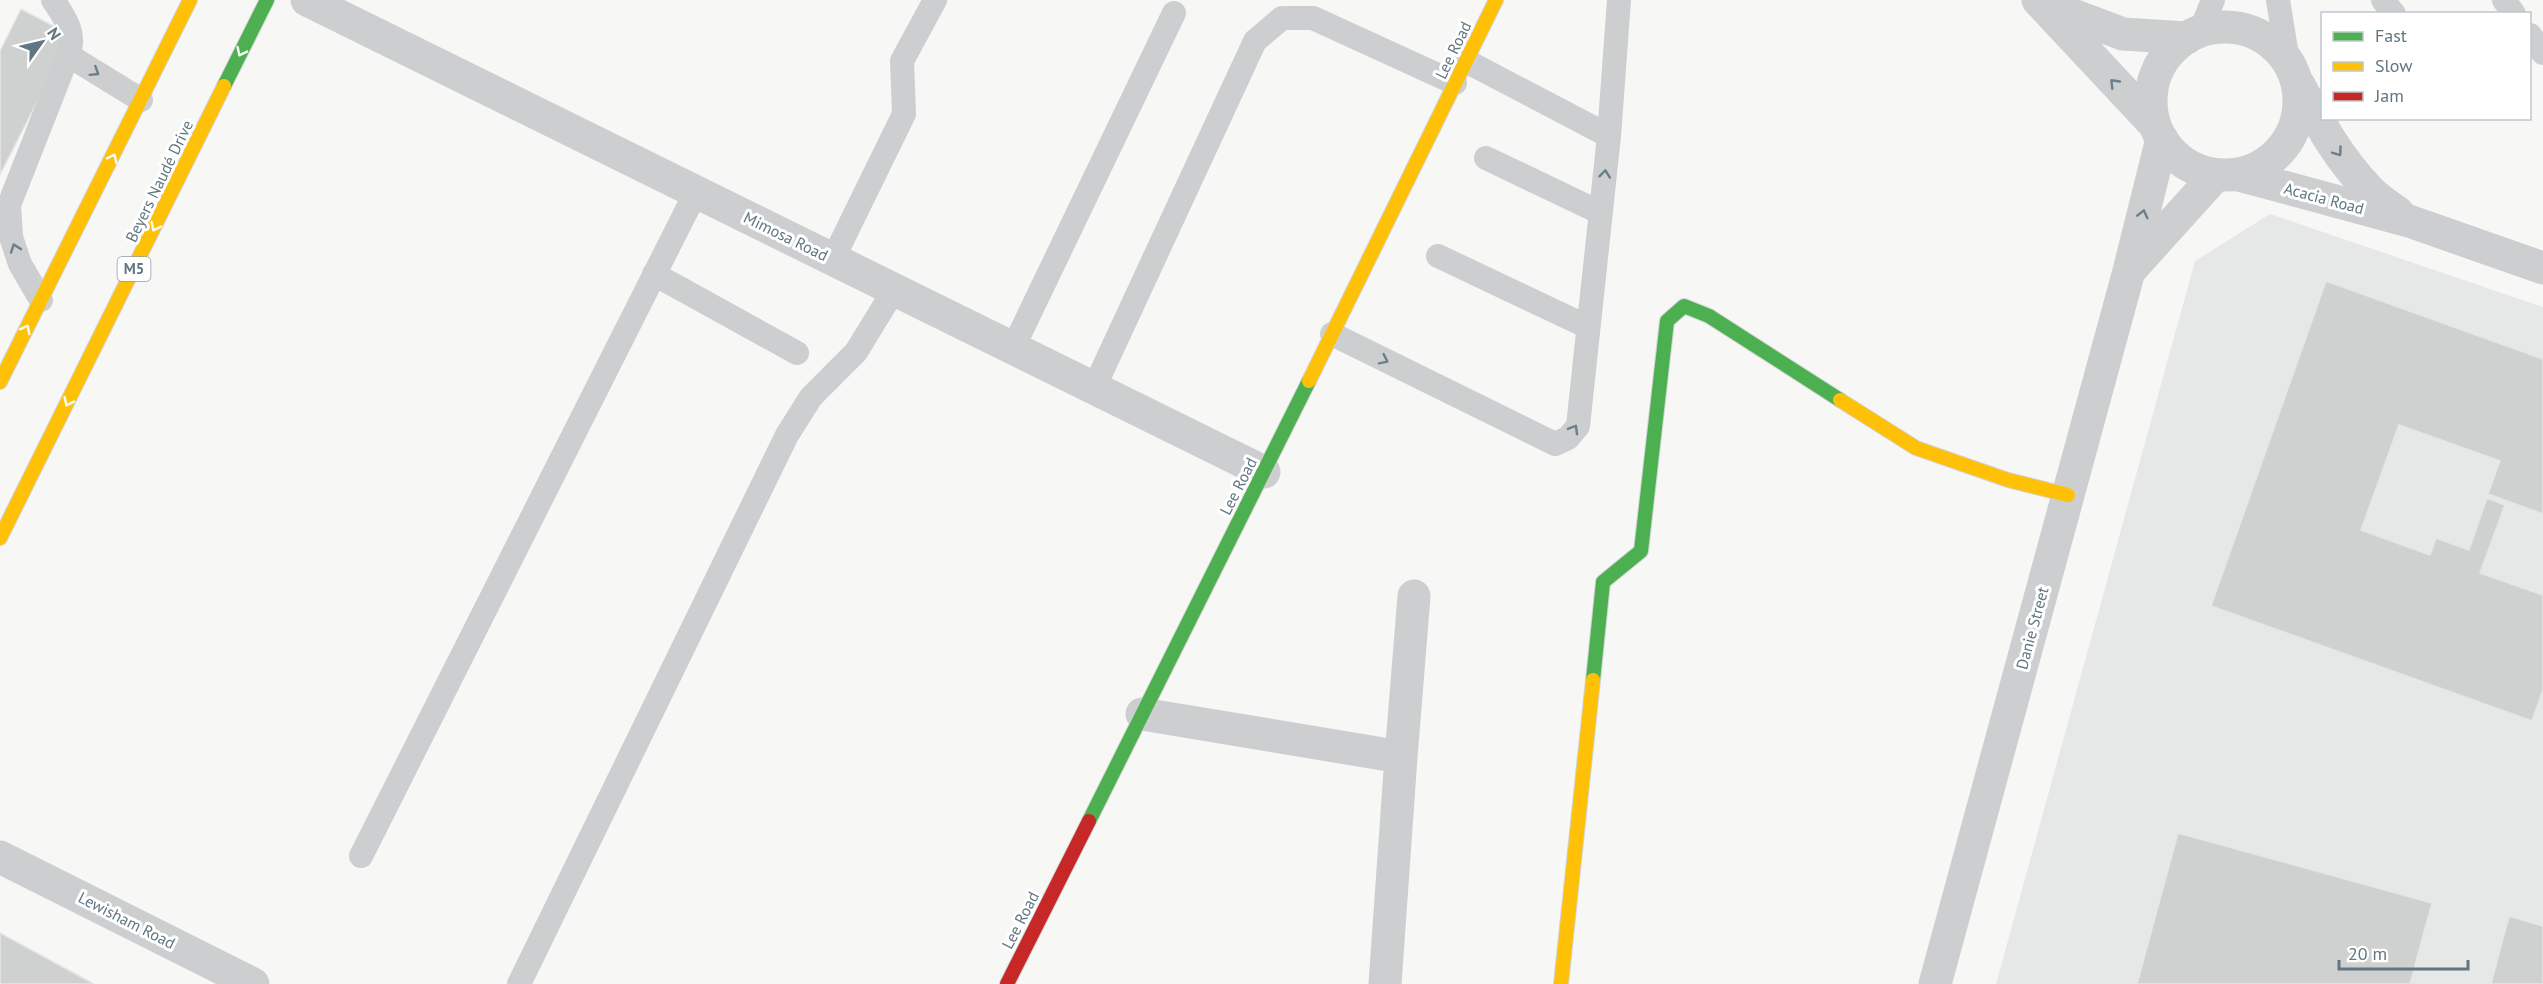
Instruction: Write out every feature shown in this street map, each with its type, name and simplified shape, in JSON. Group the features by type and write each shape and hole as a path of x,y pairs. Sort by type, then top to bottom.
{"street":[{"path":"0,382 190,0"},
{"name":"Beyers Naudé Drive","path":"0,538 267,0"},
{"name":"Mimosa Road","path":"307,0 1264,472"},
{"name":"Lee Road","path":"1007,984 1264,472 1496,0"},
{"path":"2040,1 2123,34 2194,34 2226,27 2250,31 2272,43 2293,73 2299,108 2294,131 2280,152 2262,166 2227,175 2192,168 2172,154 2159,132 2151,109 2152,84 2162,60 2179,42 2194,34"},
{"path":"2040,1 2159,132"},
{"name":"Acacia Road","path":"2293,73 2325,134 2349,168 2370,192 2409,221"},
{"name":"Danie Street","path":"1935,984 2129,271 2159,132"},
{"name":"Acacia Road","path":"2227,175 2409,221 2543,268"},
{"name":"Danie Street","path":"2129,271 2227,175"},
{"path":"1561,984 1603,582 1617,569 1633,561 1641,551 1667,321 1684,306 1708,316 1916,448 2008,480 2068,495"},
{"path":"1385,984 1414,596"},
{"path":"1142,714 1401,757"},
{"name":"Lewisham Road","path":"0,857 254,984"}],"lane":[{"path":"41,300 20,264 11,237 9,205 73,42 68,23 53,0"},
{"path":"833,259 904,114 902,62 935,0"},
{"path":"1332,334 1555,444 1568,438 1578,426 1601,213 1619,0"},
{"path":"2194,34 2213,0"},
{"path":"2278,0 2293,73"},
{"path":"2383,0 2392,12"},
{"path":"1013,348 1174,13"},
{"path":"1094,388 1255,41 1282,18 1313,18 1455,83"},
{"path":"2531,38 2543,53"},
{"path":"68,55 141,100"},
{"path":"1466,61 1608,136"},
{"path":"1486,158 1601,213"},
{"path":"361,856 696,192"},
{"path":"1438,256 1588,327"},
{"path":"654,274 797,352"},
{"path":"519,984 787,435 811,397 856,352 894,290"}],"shaded area":[{"path":"2270,214 2543,307 2543,984 1996,984 2195,261"}],"building":[{"path":"21,9 71,35 0,175 0,51"},
{"path":"2326,281 2543,359 2543,514 2488,494 2500,461 2399,425 2361,530 2430,555 2436,538 2469,550 2487,498 2505,505 2480,573 2543,595 2543,690 2532,721 2211,606"},
{"path":"2178,833 2432,903 2410,984 2137,984"},
{"path":"2509,916 2543,926 2543,984 2491,984"},
{"path":"0,933 94,984 0,984"}],"traffic: fast":[{"path":"224,86 267,0"},
{"path":"1593,680 1603,582 1641,551 1667,321 1684,306 1709,316 1840,400"},
{"path":"1089,821 1309,381"}],"traffic: slow":[{"path":"0,382 190,0"},
{"path":"1309,381 1496,0"},
{"path":"0,538 224,86"},
{"path":"1840,400 1916,448 2008,480 2068,495"},
{"path":"1561,984 1593,680"}],"traffic: jam":[{"path":"1007,984 1089,821"}]}
